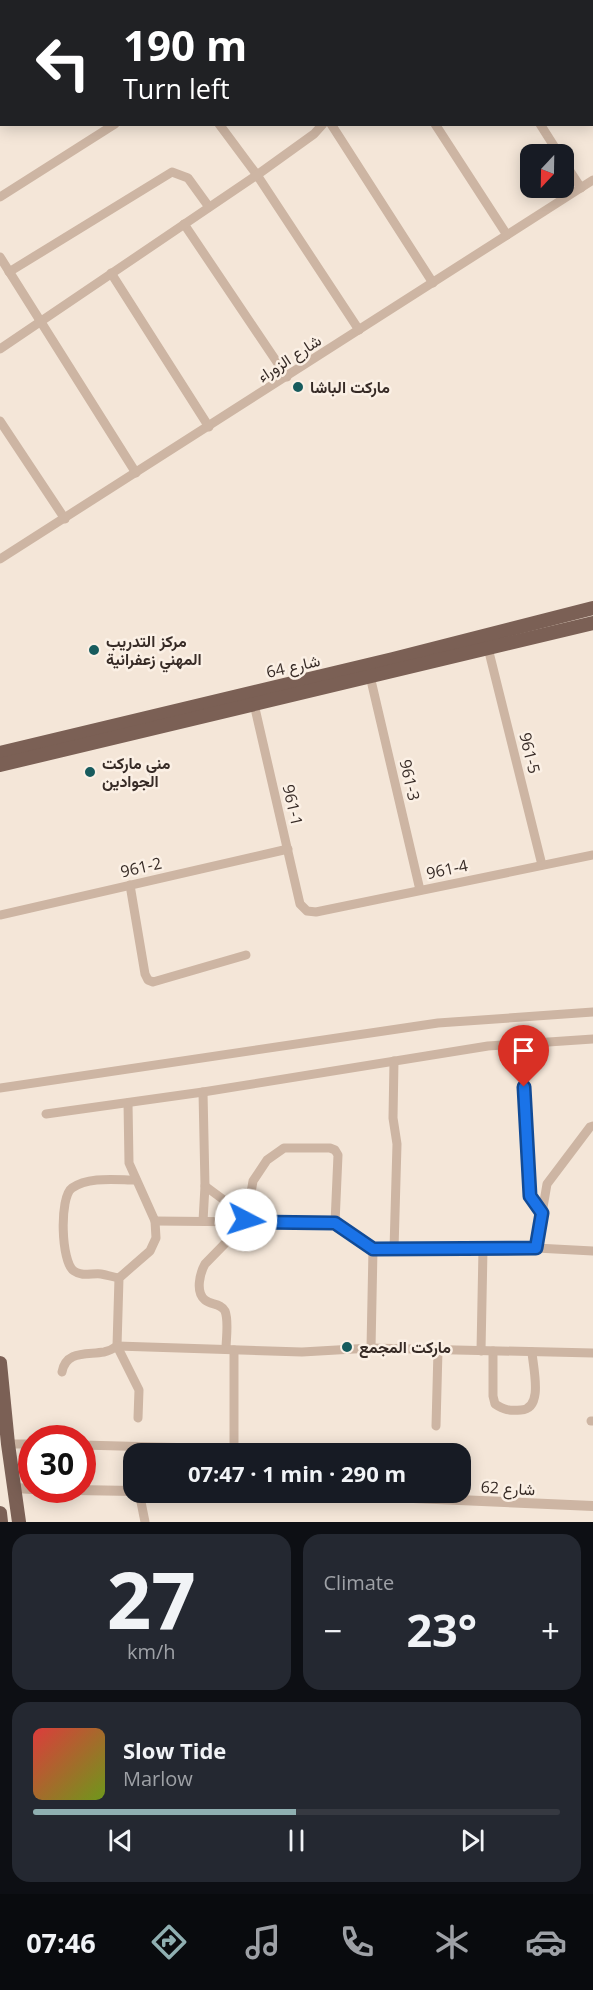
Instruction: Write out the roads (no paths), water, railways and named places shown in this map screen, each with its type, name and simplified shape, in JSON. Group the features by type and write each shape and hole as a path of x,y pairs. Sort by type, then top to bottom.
{"main road":[{"name":"شارع 64","path":"0,753 593,609"},
{"name":"شارع 64","path":"0,765 593,623"},
{"path":"0,1363 19,1522"},
{"path":"0,1513 1,1522"}],"street":[{"path":"0,197 112,126"},
{"path":"220,126 257,175 359,330"},
{"path":"0,349 257,175 314,134 321,126"},
{"path":"332,126 433,283"},
{"path":"436,126 507,235"},
{"path":"541,126 553,144"},
{"path":"9,272 172,172 188,178 209,207"},
{"path":"574,177 581,188"},
{"name":"شارع الزوراء","path":"0,559 593,180"},
{"path":"184,224 287,377"},
{"path":"0,257 136,473"},
{"path":"111,273 209,427"},
{"path":"0,421 64,519"},
{"name":"961-5","path":"488,648 542,865"},
{"name":"961-3","path":"370,676 420,891"},
{"name":"961-1","path":"254,704 300,904 307,911"},
{"name":"961-2","path":"0,915 288,849"},
{"name":"961-4","path":"307,911 316,912 593,855"},
{"path":"130,885 145,974 148,980 153,982 246,955"},
{"path":"0,1088 438,1023 593,1012"},
{"path":"46,1114 203,1092 488,1046 593,1039"},
{"path":"522,1042 530,1196 542,1213"},
{"path":"394,1061 393,1118 397,1144 394,1249"},
{"path":"203,1092 205,1186 203,1221"},
{"path":"128,1103 129,1163 155,1221 156,1239 150,1251 119,1278 117,1346 139,1390 138,1418"},
{"path":"536,1248 547,1184 593,1126"},
{"path":"234,1443 230,1350 226,1314 222,1307 205,1300 200,1292 200,1273 205,1264 246,1221 253,1181 267,1160 284,1148 330,1148 335,1150 338,1155 335,1223"},
{"path":"119,1278 100,1274 82,1275 70,1268 66,1258 63,1216 65,1198 73,1187 91,1181 136,1180"},
{"path":"205,1186 236,1209 246,1221"},
{"path":"155,1221 335,1223 373,1249 536,1248 593,1251"},
{"path":"371,1348 373,1249"},
{"path":"481,1351 483,1249"},
{"path":"63,1372 68,1359 78,1353 107,1352 117,1346 302,1352 371,1348 593,1353"},
{"path":"436,1426 438,1350"},
{"path":"493,1351 493,1396 495,1404 505,1411 527,1410 533,1405 536,1398 532,1352"},
{"path":"8,1444 18,1444"},
{"path":"96,1446 123,1447"},
{"path":"96,1490 123,1491"},
{"name":"شارع 62","path":"471,1501 593,1506"},
{"path":"141,1503 145,1522"}],"place":[{"name":"ماركت الباشا","path":"298,387"},
{"name":"مركز التدريب المهني زعفرانية","path":"94,650"},
{"name":"مني ماركت الجوادين","path":"90,772"},
{"name":"ماركت المجمع","path":"347,1347"}]}
